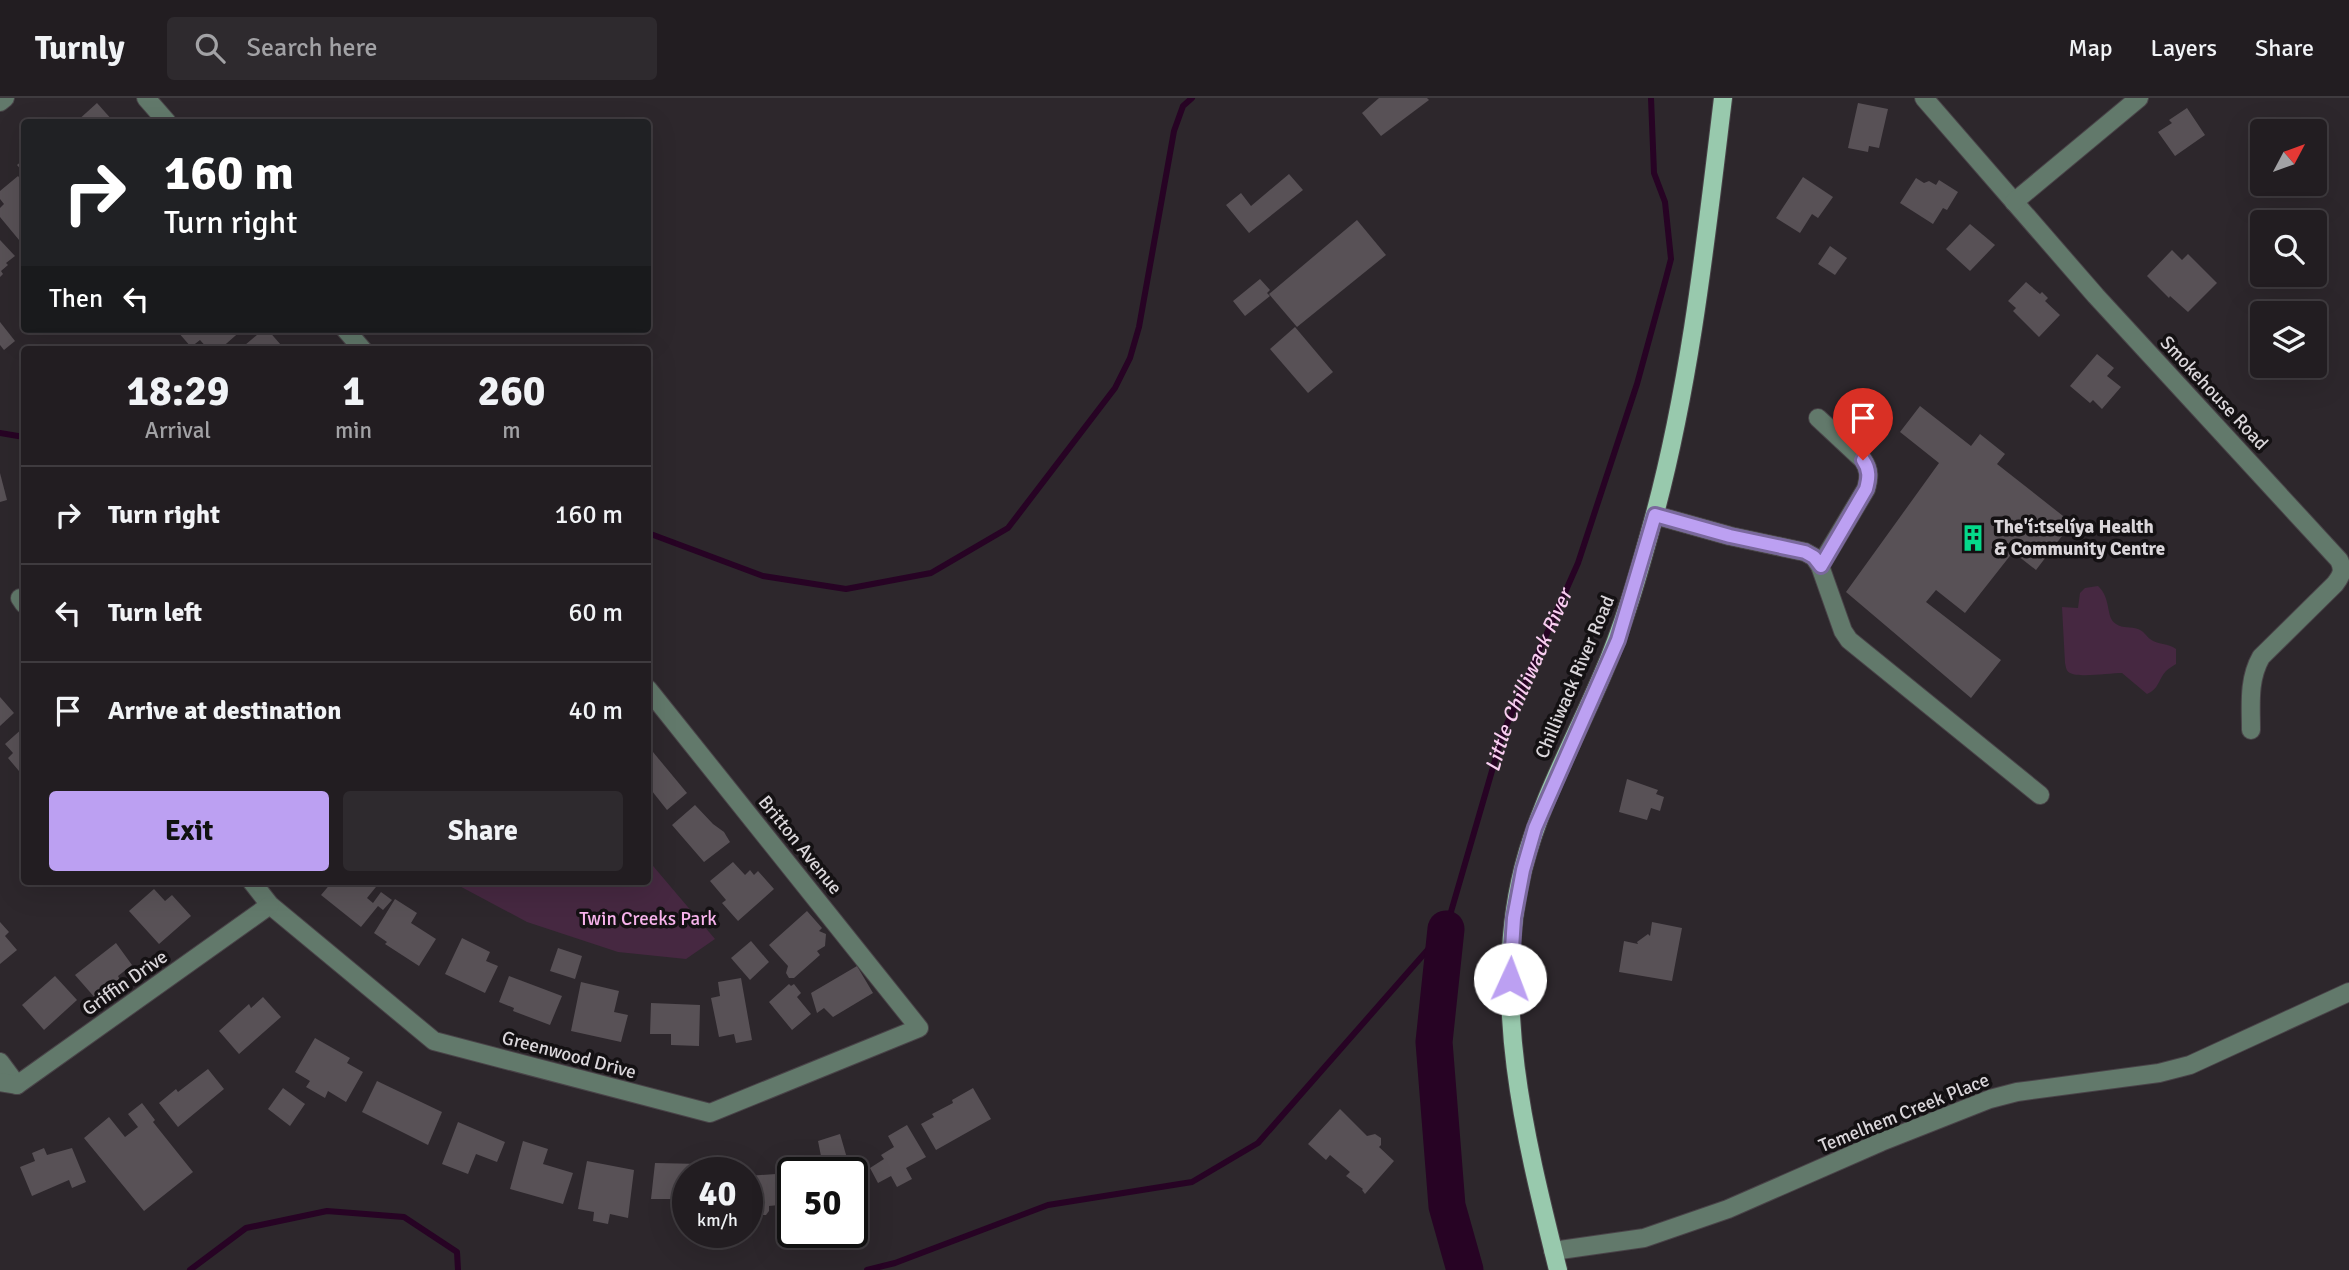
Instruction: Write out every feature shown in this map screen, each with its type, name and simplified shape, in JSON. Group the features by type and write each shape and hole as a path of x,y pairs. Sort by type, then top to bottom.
{"main road":[{"name":"Chilliwack River Road","path":"1558,1270 1516,1063 1510,1002 1510,956 1514,918 1523,870 1535,828 1618,640 1655,515 1678,414 1697,306 1723,98"}],"street":[{"path":"0,102 5,98"},
{"path":"146,98 164,119"},
{"name":"Smokehouse Road","path":"1924,98 2096,296 2334,552 2343,567 2342,575 2335,584 2261,657 2255,668 2251,696 2251,730"},
{"path":"2014,202 2139,98"},
{"path":"1818,418 1863,460 1868,467 1869,479 1866,489 1821,566"},
{"path":"1655,515 1730,536 1805,552 1814,557 1821,566 1843,631 1849,640 2040,795"},
{"name":"Britton Avenue","path":"651,693 919,1028"},
{"name":"Greenwood Drive","path":"254,885 270,905 434,1041 710,1113 919,1028"},
{"name":"Griffin Drive","path":"9,1083 270,905"},
{"name":"Temelhem Creek Place","path":"1553,1251 1644,1238 1728,1209 1881,1142 1990,1099 2017,1092 2159,1073 2190,1065 2349,992"},
{"path":"0,1062 9,1083"}],"green space":[{"path":"2098,586 2116,624 2138,629 2153,641 2176,649 2176,664 2166,671 2156,687 2147,694 2122,673 2080,675 2067,670 2062,607 2078,608 2080,593 2085,588"},
{"name":"Twin Creeks Park","path":"651,864 715,939 686,959 618,952 527,922 458,885 651,885"}],"building":[{"path":"1379,98 1429,100 1381,136 1362,113"},
{"path":"97,103 111,119 79,119"},
{"path":"1858,103 1888,109 1879,148 1869,146 1868,152 1848,148"},
{"path":"2187,108 2205,135 2175,156 2158,132 2172,123 2169,120"},
{"path":"1289,174 1303,190 1249,233 1226,205 1241,193 1251,206"},
{"path":"18,176 21,180 21,242 0,217 0,208 4,204 0,199 0,191"},
{"path":"1803,177 1833,197 1818,218 1812,214 1800,233 1776,218"},
{"path":"1916,178 1936,185 1939,180 1958,192 1947,210 1943,208 1933,224 1900,203"},
{"path":"1357,220 1386,255 1297,327 1269,294"},
{"path":"1970,224 1995,245 1970,271 1946,249"},
{"path":"0,240 15,256 6,263 8,265 1,271 3,274 0,277"},
{"path":"1830,246 1847,258 1835,275 1818,264"},
{"path":"2172,250 2182,260 2188,254 2217,283 2188,312 2147,276"},
{"path":"1260,279 1270,290 1267,293 1270,296 1245,316 1233,301"},
{"path":"2026,282 2040,294 2042,292 2048,298 2045,301 2060,315 2039,337 2013,311 2016,308 2008,301"},
{"path":"0,322 15,341 4,350 0,345"},
{"path":"1295,327 1333,372 1308,393 1270,349"},
{"path":"179,333 238,333 224,346 205,346 200,340 190,346"},
{"path":"259,333 270,333 281,345 280,346 244,346"},
{"path":"2097,354 2114,368 2107,376 2121,387 2102,409 2093,400 2090,403 2070,386"},
{"name":"The'í:tselíya Health & Community Centre","path":"1920,406 1971,446 1980,434 2005,454 1997,464 2072,523 2036,570 2013,552 1965,613 1936,590 1926,602 2001,660 1971,698 1846,592 1939,463 1900,432"},
{"path":"0,473 7,500 0,502"},
{"path":"0,697 14,713 0,726"},
{"path":"21,730 21,773 8,758 13,753 5,744"},
{"path":"651,750 687,793 667,810 651,790"},
{"path":"1627,779 1658,790 1656,794 1664,797 1660,811 1651,808 1647,820 1619,812"},
{"path":"695,805 724,832 730,842 704,862 672,825"},
{"path":"733,862 745,875 750,870 754,875 758,871 774,889 738,921 722,903 726,900 710,881"},
{"path":"329,885 378,885 367,898 373,903 381,892 392,900 383,910 378,906 361,927 321,895"},
{"path":"154,889 165,901 172,895 191,916 159,944 129,911"},
{"path":"395,899 417,913 411,923 436,939 419,966 385,944 387,942 374,933"},
{"path":"807,911 822,928 819,931 826,934 825,946 817,951 820,955 794,978 789,978 786,973 788,966 769,945"},
{"path":"0,922 9,932 5,936 17,950 0,964"},
{"path":"1652,922 1682,928 1672,981 1619,972 1624,941 1638,944 1637,942 1648,934 1650,936"},
{"path":"462,938 490,952 486,961 498,966 485,993 445,974"},
{"path":"751,941 769,962 750,980 731,958"},
{"path":"116,943 132,965 118,976 120,980 96,999 75,975"},
{"path":"558,948 582,956 575,979 550,971"},
{"path":"857,966 873,993 833,1017 824,1008 817,1013 811,993"},
{"path":"55,976 77,1000 44,1030 22,1005"},
{"path":"509,976 562,996 550,1025 513,1011 514,1008 499,1002"},
{"path":"741,978 752,1040 736,1043 734,1034 719,1037 711,998 720,996 718,982"},
{"path":"581,982 619,991 614,1012 628,1015 621,1042 571,1031"},
{"path":"789,984 794,984 801,993 797,997 811,1014 792,1030 769,1002"},
{"path":"263,997 281,1017 239,1054 219,1031 249,1004 251,1008"},
{"path":"651,1003 700,1005 699,1046 671,1045 671,1034 650,1034"},
{"path":"315,1038 350,1058 347,1063 363,1072 346,1102 328,1091 325,1098 306,1087 310,1081 295,1072"},
{"path":"208,1069 224,1089 178,1127 159,1103"},
{"path":"377,1081 442,1112 428,1145 362,1112"},
{"path":"283,1088 305,1104 290,1126 268,1109"},
{"path":"973,1088 991,1119 936,1150 921,1124"},
{"path":"142,1103 155,1120 153,1122 193,1172 144,1211 84,1138 109,1117 125,1137 138,1127 128,1114"},
{"path":"1340,1109 1367,1136 1375,1134 1381,1138 1379,1147 1394,1161 1365,1194 1363,1189 1346,1176 1350,1172 1330,1155 1326,1160 1308,1144"},
{"path":"458,1122 505,1142 497,1162 476,1154 468,1174 442,1164"},
{"path":"907,1125 926,1157 906,1168 912,1179 897,1187 891,1176 878,1183 870,1168 884,1159 881,1155 894,1147 888,1136"},
{"path":"840,1134 847,1157 817,1157 821,1156 818,1141"},
{"path":"523,1141 548,1149 543,1164 573,1173 563,1204 510,1189"},
{"path":"44,1148 47,1155 72,1148 86,1182 72,1188 69,1180 32,1196 20,1167 35,1161 32,1153"},
{"path":"587,1161 634,1170 628,1218 610,1214 608,1224 593,1221 594,1212 578,1209"},
{"path":"655,1163 672,1163 672,1199 651,1199"},
{"path":"776,1174 777,1184 777,1205 769,1206 766,1215 763,1215 763,1175"}],"waterway":[{"path":"651,534 763,576 846,589 931,573 1008,528 1115,388 1130,358 1139,327 1174,131 1183,106 1192,98"},
{"name":"Little Chilliwack River","path":"867,1270 895,1263 1048,1205 1192,1182 1258,1143 1446,929 1503,733 1578,563 1637,384 1671,259 1665,202 1654,173 1651,98"},
{"path":"0,433 21,436"},
{"name":"Little Chilliwack River","path":"1446,929 1434,1042 1447,1206 1465,1270"},
{"path":"190,1270 246,1228 327,1211 404,1217 457,1252 458,1270"}],"place":[{"name":"The'í:tselíya Health & Community Centre","path":"1973,538"}],"route":[{"path":"1510,979 1514,918 1523,870 1535,828 1618,640 1655,515 1730,536 1805,552 1814,557 1821,566 1866,489 1868,467 1863,460"}]}
